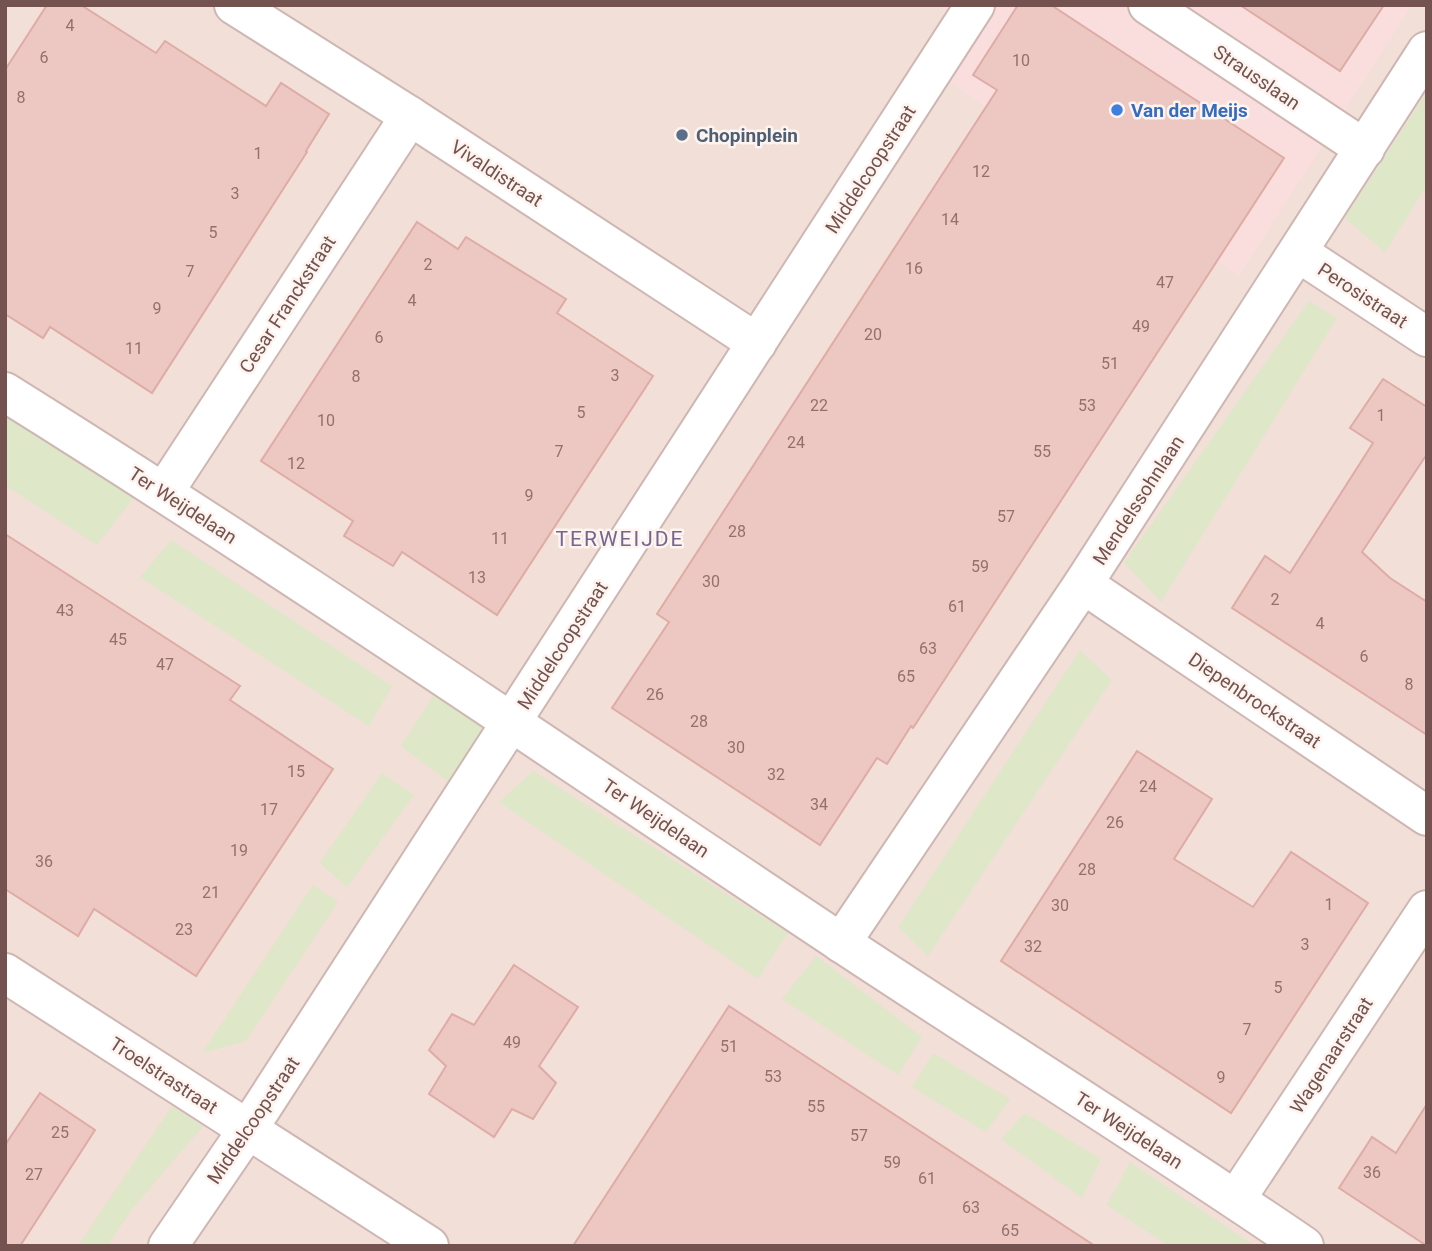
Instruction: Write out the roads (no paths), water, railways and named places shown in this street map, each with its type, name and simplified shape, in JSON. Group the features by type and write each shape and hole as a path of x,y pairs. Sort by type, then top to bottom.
{"street":[{"name":"Vivaldistraat","path":"234,5 410,116 757,343"},
{"name":"Middelcoopstraat","path":"168,1246 248,1129 975,5"},
{"name":"Strausslaan","path":"1148,5 1365,149"},
{"name":"Mendelssohnlaan","path":"841,943 1083,584 1427,51"},
{"name":"Cesar Franckstraat","path":"164,492 410,116"},
{"name":"Perosistraat","path":"1299,253 1427,337"},
{"name":"Ter Weijdelaan","path":"5,392 164,492 512,721 841,943 1304,1246"},
{"name":"Diepenbrockstraat","path":"1083,584 1427,816"},
{"name":"Wagenaarstraat","path":"1236,1199 1427,910"},
{"name":"Troelstrastraat","path":"5,973 429,1246"}],"place":[{"name":"Van der Meijs","path":"1117,110"},
{"name":"Chopinplein","path":"682,135"}],"district":[{"name":"TERWEIJDE","path":"620,539"}]}
